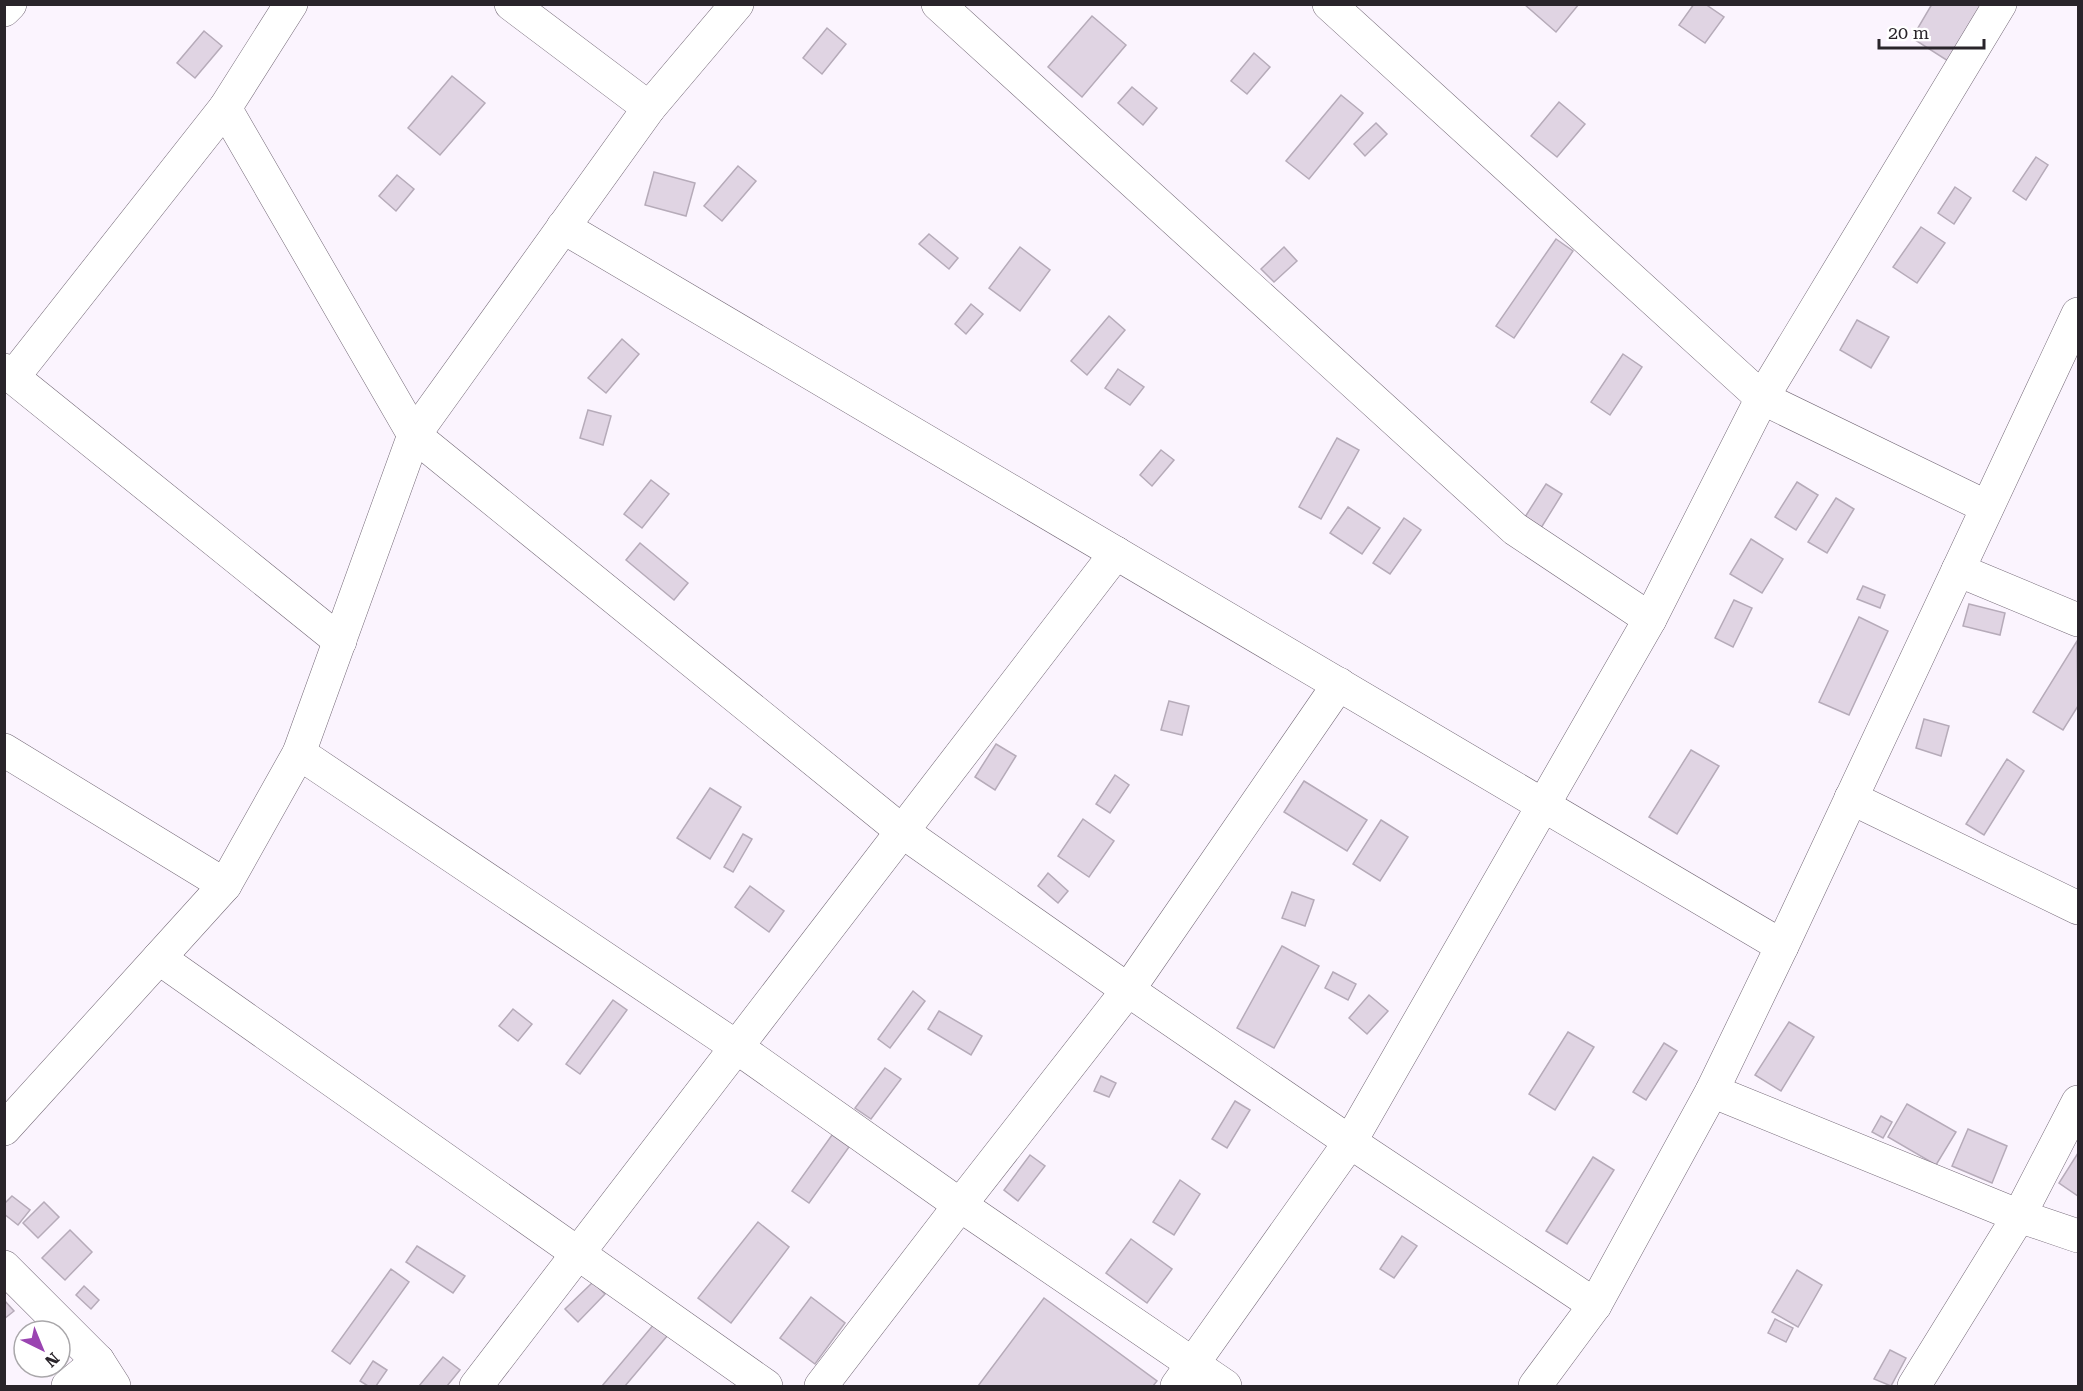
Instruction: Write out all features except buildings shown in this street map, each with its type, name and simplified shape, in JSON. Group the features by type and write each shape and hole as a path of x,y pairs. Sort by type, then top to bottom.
{"street":[{"path":"4,10 10,4"},
{"path":"291,4 225,108 9,374 340,641"},
{"path":"511,4 649,108"},
{"path":"4,1129 225,885 299,753 414,435 649,108 737,4"},
{"path":"938,4 1515,529 1650,619"},
{"path":"1329,4 1762,398 1987,507"},
{"path":"1185,1376 1350,1142 1650,619 1762,398 2000,4"},
{"path":"225,108 414,435 903,832 1350,1142 1595,1305"},
{"path":"563,227 1782,946"},
{"path":"1535,1386 1595,1305 1712,1091 2079,314"},
{"path":"476,1386 738,1048 1116,553"},
{"path":"1958,570 2079,620"},
{"path":"821,1386 1128,990 1339,684"},
{"path":"4,750 225,885"},
{"path":"299,753 738,1048 960,1205 1185,1376 1225,1386"},
{"path":"1851,798 2079,908"},
{"path":"159,958 766,1386"},
{"path":"1712,1091 2019,1216 2079,1236"},
{"path":"1914,1386 2019,1216 2079,1102"},
{"path":"4,1267 106,1374 68,1386"}]}
